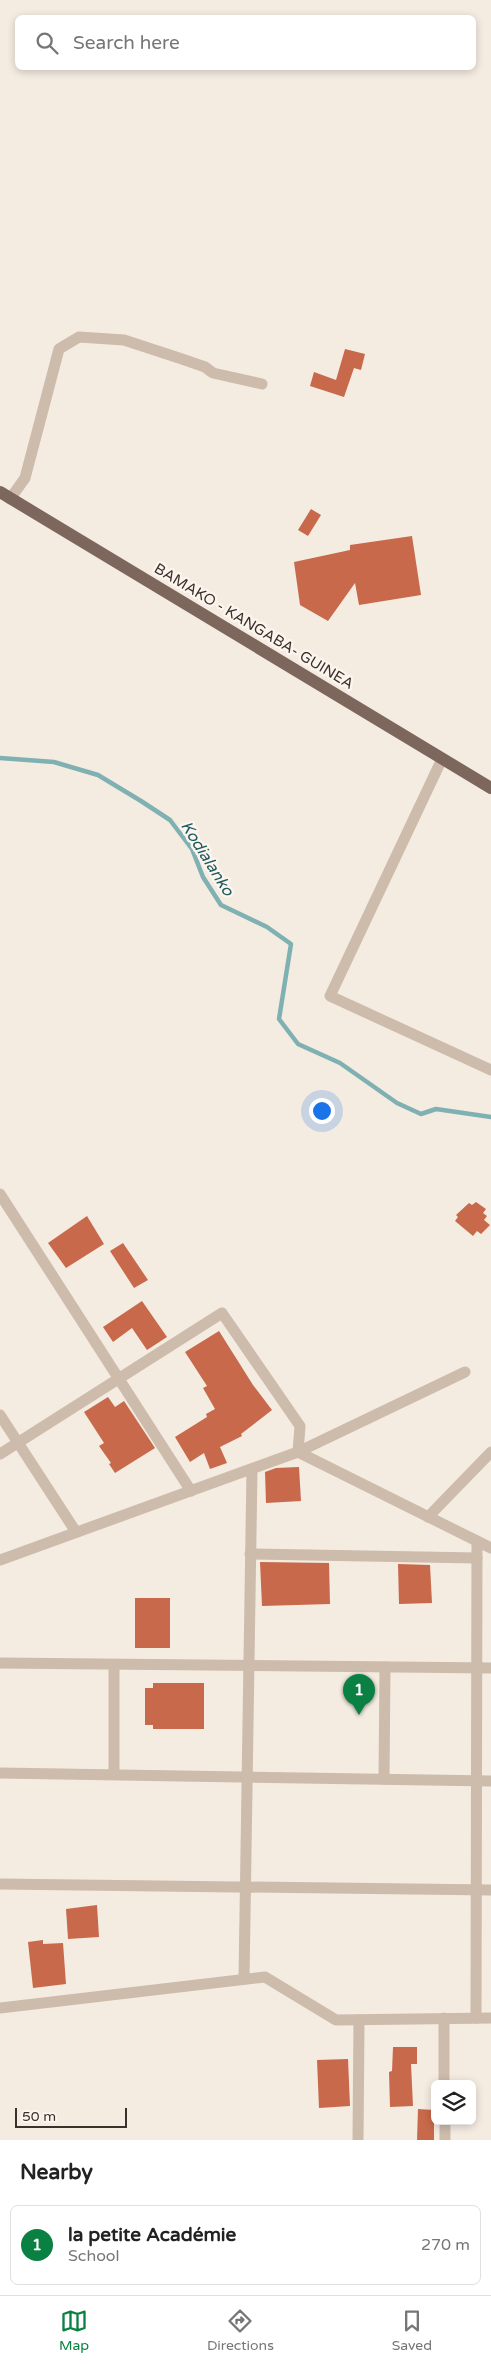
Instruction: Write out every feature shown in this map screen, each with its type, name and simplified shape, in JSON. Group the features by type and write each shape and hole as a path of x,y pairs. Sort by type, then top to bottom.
{"main road":[{"name":"BAMAKO - KANGABA- GUINEA","path":"5,495 491,788"}],"street":[{"path":"5,495 25,478 59,349 80,336 124,340 205,367 212,373 262,384"},
{"path":"442,759 330,996 491,1070"},
{"path":"0,1194 191,1491"},
{"path":"0,1454 222,1313 300,1426 298,1452"},
{"path":"0,1560 298,1452 465,1372"},
{"path":"0,1415 76,1532"},
{"path":"298,1452 491,1548"},
{"path":"428,1517 491,1452"},
{"path":"244,1980 252,1469"},
{"path":"476,2018 477,1541"},
{"path":"250,1554 477,1558"},
{"path":"0,1663 114,1666 491,1668"},
{"path":"114,1666 114,1774"},
{"path":"384,1779 385,1667"},
{"path":"0,1773 491,1781"},
{"path":"0,1884 491,1890"},
{"path":"0,2008 265,1977 336,2020 491,2018"},
{"path":"444,2018 444,2080"},
{"path":"358,2140 359,2020"},
{"path":"445,2125 445,2140"}],"building":[{"path":"345,349 365,354 361,370 354,368 344,397 310,386 314,372 336,380"},
{"path":"311,509 321,515 308,536 298,530"},
{"path":"412,536 421,595 359,605 355,583 328,621 300,605 294,562 350,550 350,545"},
{"path":"476,1202 486,1209 483,1213 487,1216 484,1220 490,1225 481,1234 477,1231 473,1236 455,1221 458,1217 456,1215 469,1203 472,1205"},
{"path":"87,1216 104,1244 66,1268 48,1243"},
{"path":"123,1243 148,1280 134,1288 110,1251"},
{"path":"142,1301 167,1337 147,1350 132,1328 113,1342 103,1327"},
{"path":"219,1331 253,1385 272,1410 241,1434 242,1436 220,1447 227,1463 210,1469 204,1453 190,1462 175,1437 207,1417 206,1414 215,1409 203,1388 207,1386 185,1352"},
{"path":"108,1397 115,1407 124,1401 155,1448 115,1473 109,1464 111,1463 99,1446 104,1443 84,1412"},
{"path":"299,1467 301,1501 266,1503 265,1472 276,1468"},
{"path":"260,1562 329,1563 330,1604 262,1606"},
{"path":"398,1564 430,1565 432,1603 399,1604"},
{"path":"135,1598 170,1598 170,1648 135,1648"},
{"path":"153,1683 204,1683 204,1729 153,1729 153,1725 145,1725 145,1688 153,1688"},
{"path":"97,1905 99,1937 68,1939 66,1909"},
{"path":"43,1940 43,1944 63,1943 66,1984 33,1988 28,1942"},
{"path":"393,2047 417,2047 417,2064 411,2064 413,2106 390,2107 389,2072 392,2071"},
{"path":"348,2059 350,2106 319,2108 317,2060"},
{"path":"418,2109 431,2110 431,2125 434,2125 434,2140 417,2140"}],"waterway":[{"name":"Kodialanko","path":"0,758 54,762 98,775 170,820 192,849 203,877 221,905 267,927 291,944 279,1019 298,1044 340,1063 397,1103 421,1114 436,1109 491,1117"}],"place":[{"name":"la petite Académie","path":"359,1715"}]}
